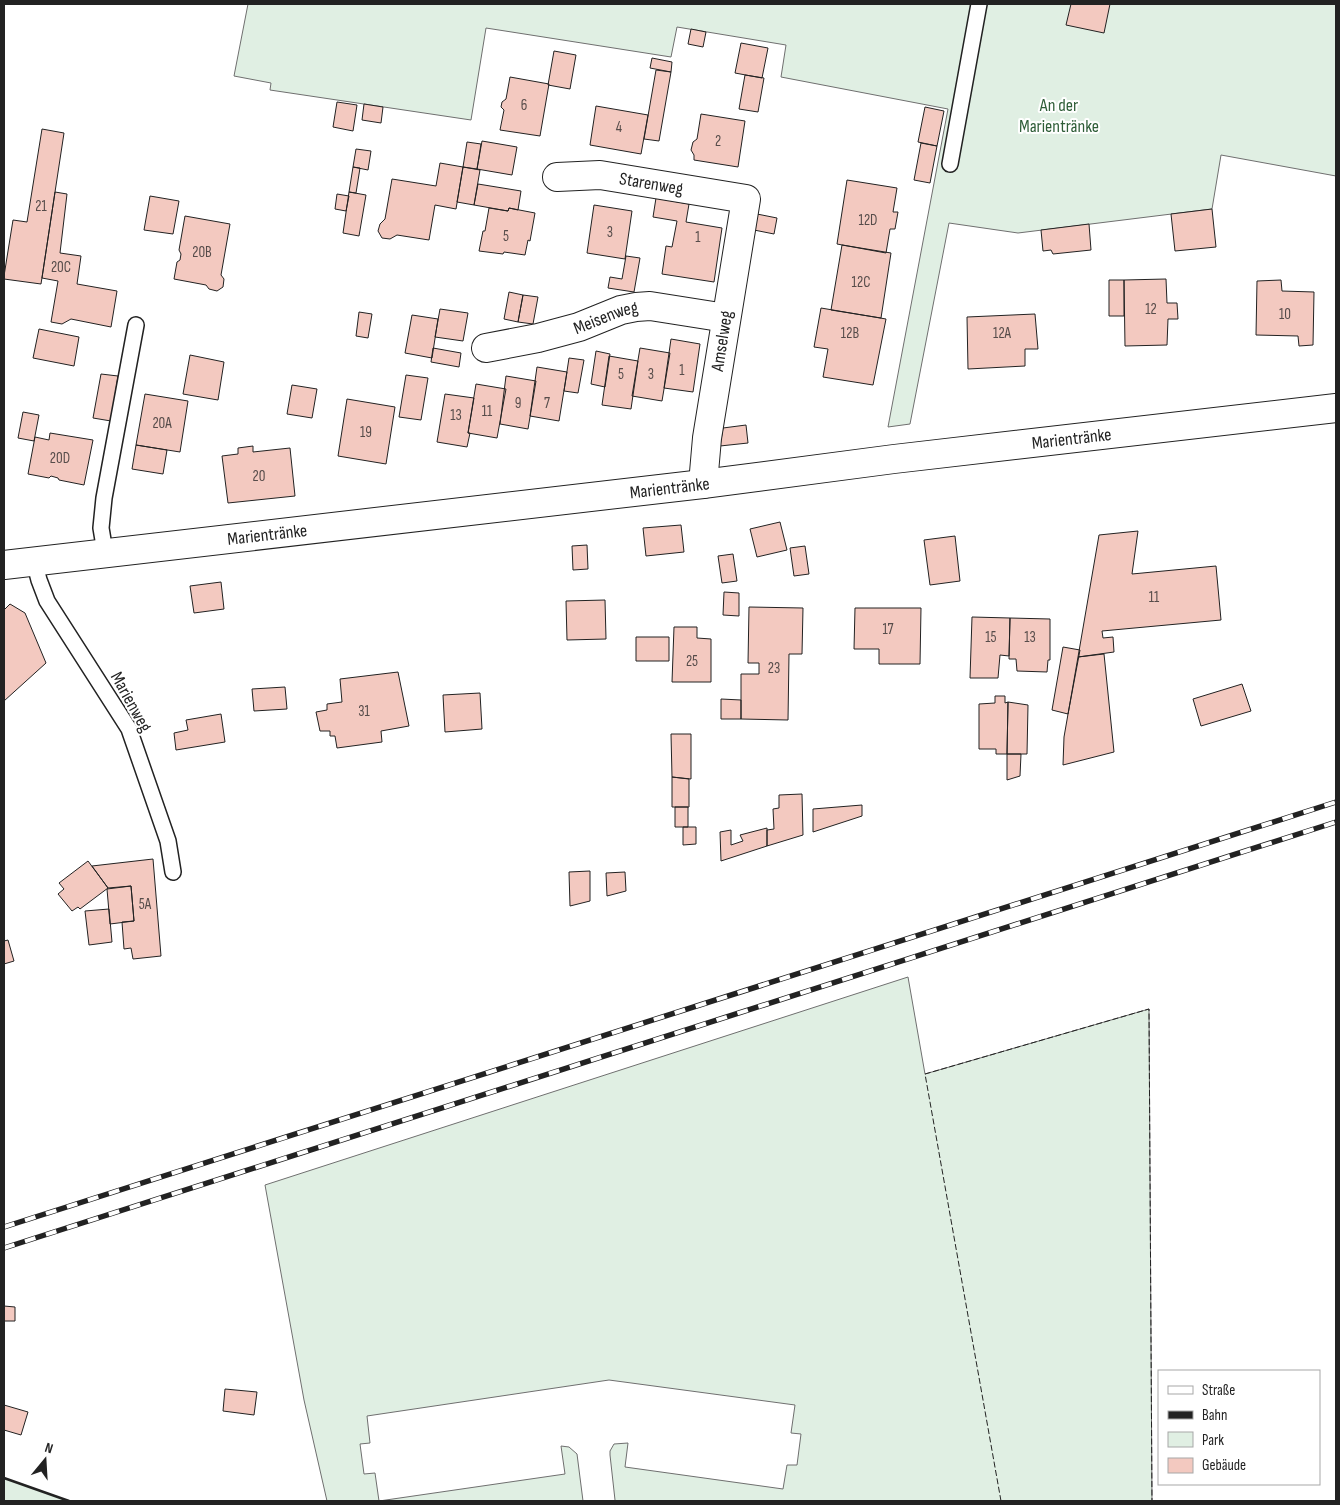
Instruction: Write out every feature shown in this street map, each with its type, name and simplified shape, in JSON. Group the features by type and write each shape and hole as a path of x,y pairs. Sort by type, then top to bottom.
{"street":[{"name":"Starenweg","path":"557,176 600,175 746,199"},
{"name":"Amselweg","path":"703,484 707,438 746,199"},
{"name":"Meisenweg","path":"486,348 538,338 579,327 622,310 636,307 650,306 726,318"},
{"name":"Marientränke","path":"4,565 1336,408"}],"lane":[{"path":"950,164 980,4"},
{"path":"105,552 101,528 104,498 136,326"},
{"name":"Marienweg","path":"34,561 47,601 129,729 168,841 172,872"}],"green space":[{"name":"An der Marientränke","path":"248,4 1336,4 1336,176 1221,155 1212,209 1018,233 949,223 910,424 888,427 948,109 781,77 786,45 677,27 671,57 486,28 471,120 270,90 271,83 234,76"},
{"path":"908,977 925,1074 1149,1009 1152,1501 616,1501 610,1455 614,1444 628,1443 625,1467 783,1489 787,1465 797,1465 801,1434 791,1433 795,1405 609,1380 367,1416 370,1443 360,1444 364,1474 375,1473 379,1501 327,1501 304,1400 265,1185"},
{"path":"561,1446 569,1447 577,1454 583,1501 379,1501 565,1474"},
{"path":"4,1478 69,1501 4,1501"}],"building":[{"path":"1071,4 1110,4 1104,33 1066,25"},
{"path":"691,29 706,32 703,47 688,44"},
{"path":"741,43 768,48 762,78 735,73"},
{"path":"554,51 576,55 570,89 548,85"},
{"path":"652,58 672,62 671,72 650,68"},
{"path":"656,70 671,72 659,141 644,139"},
{"path":"745,75 764,78 758,112 739,109"},
{"path":"510,77 549,84 540,136 500,130 504,110 501,107 502,102 506,99"},
{"path":"337,102 357,105 353,131 333,127"},
{"path":"364,104 383,107 381,123 362,120"},
{"path":"596,106 648,115 641,154 590,145"},
{"path":"925,107 944,111 937,146 918,142"},
{"path":"701,114 745,121 738,167 694,160 691,150 693,142 697,139"},
{"path":"42,129 64,133 41,284 4,279 4,276 13,220 27,222"},
{"path":"482,141 517,147 512,175 477,169"},
{"path":"467,142 481,144 477,169 463,167"},
{"path":"921,143 937,146 930,183 914,180"},
{"path":"356,149 371,151 368,170 353,167"},
{"path":"440,163 463,167 456,209 435,205 429,240 397,235 390,239 382,238 378,231 380,224 385,219 392,179 436,186"},
{"path":"353,167 360,168 356,193 349,192"},
{"path":"463,167 480,170 474,205 457,202"},
{"path":"847,180 897,188 893,212 898,212 895,229 890,229 886,253 837,244"},
{"path":"478,184 521,191 518,210 509,208 508,211 474,205"},
{"path":"55,192 67,194 60,253 81,256 77,284 117,291 111,327 71,319 62,324 51,322 58,281 42,278"},
{"path":"349,192 366,195 359,236 343,233"},
{"path":"337,194 349,196 346,211 335,209"},
{"path":"150,196 179,201 173,234 144,230"},
{"path":"656,198 689,204 686,222 722,228 714,282 662,274 666,246 672,247 677,221 653,217"},
{"path":"594,205 632,211 625,259 587,253"},
{"path":"489,208 508,211 509,208 535,213 530,241 528,240 525,255 479,251"},
{"path":"1212,209 1216,247 1175,251 1171,214"},
{"path":"757,214 777,218 774,234 754,230"},
{"path":"185,216 230,224 221,275 224,279 223,287 217,291 209,289 206,285 174,279 177,262 180,260 181,254 179,250"},
{"path":"1089,224 1091,250 1053,254 1051,250 1043,251 1041,230"},
{"path":"842,245 891,253 881,318 831,310"},
{"path":"626,256 640,258 634,292 608,288 610,277 622,279"},
{"path":"1166,279 1167,303 1177,303 1178,319 1168,319 1167,345 1125,346 1124,280"},
{"path":"1109,280 1124,280 1124,316 1109,316"},
{"path":"1281,280 1282,291 1314,292 1313,345 1299,346 1298,336 1256,335 1257,281"},
{"path":"509,292 523,295 518,322 504,319"},
{"path":"523,295 538,297 533,324 518,322"},
{"path":"821,308 886,319 873,385 823,377 828,349 814,347"},
{"path":"440,309 468,313 463,341 435,337"},
{"path":"359,312 372,314 368,338 356,336"},
{"path":"1035,314 1038,349 1025,349 1025,366 968,369 967,317"},
{"path":"412,315 438,319 432,358 405,353"},
{"path":"39,329 79,337 74,366 33,358"},
{"path":"671,339 700,344 693,392 664,388"},
{"path":"433,348 461,353 459,367 431,362"},
{"path":"640,348 670,353 662,401 632,396"},
{"path":"596,351 610,354 605,387 591,384"},
{"path":"190,355 224,362 218,400 183,394"},
{"path":"609,356 638,361 631,409 602,405"},
{"path":"569,358 584,360 578,393 564,391"},
{"path":"537,367 567,372 559,421 530,416"},
{"path":"101,374 118,376 111,421 93,418"},
{"path":"406,375 428,378 421,420 399,417"},
{"path":"506,376 536,381 528,429 500,424"},
{"path":"476,384 506,389 497,438 468,433"},
{"path":"292,385 317,389 312,418 287,414"},
{"path":"145,394 188,401 180,452 136,445"},
{"path":"445,394 474,398 467,447 437,442"},
{"path":"347,399 395,407 386,464 338,456"},
{"path":"23,412 39,415 34,441 18,438"},
{"path":"746,425 748,443 720,446 723,428"},
{"path":"50,433 93,440 84,485 59,480 51,476 49,478 28,474 35,437 49,440"},
{"path":"136,445 167,450 163,474 132,469"},
{"path":"253,446 253,452 290,448 295,496 228,503 222,456 238,454 238,448"},
{"path":"780,522 787,550 757,557 750,529"},
{"path":"681,525 684,552 646,556 643,528"},
{"path":"1138,531 1132,574 1216,566 1221,620 1102,631 1103,638 1113,637 1114,652 1078,657 1099,535"},
{"path":"955,536 960,581 930,585 924,540"},
{"path":"587,545 588,569 573,570 572,546"},
{"path":"805,546 809,574 794,576 790,548"},
{"path":"733,554 737,581 722,583 718,556"},
{"path":"221,582 224,609 194,613 190,586"},
{"path":"724,592 739,593 739,616 723,615"},
{"path":"605,600 606,639 567,640 566,601"},
{"path":"10,604 25,613 46,663 4,701 4,610"},
{"path":"749,607 803,608 802,654 789,654 788,720 741,719 741,674 759,674 759,663 748,663"},
{"path":"855,608 921,608 920,664 879,664 879,649 854,649"},
{"path":"972,617 1010,618 1009,656 1000,655 998,678 970,678"},
{"path":"1010,618 1050,619 1050,660 1048,660 1047,672 1017,671 1016,659 1009,659"},
{"path":"674,627 697,627 697,638 711,639 711,682 672,682"},
{"path":"636,637 669,637 669,661 636,661"},
{"path":"1063,647 1080,650 1068,714 1052,710"},
{"path":"1104,654 1114,752 1063,765 1064,737 1078,657"},
{"path":"398,672 409,726 381,731 382,742 337,748 335,736 330,736 330,731 320,731 316,712 327,710 327,704 342,702 340,679"},
{"path":"1242,684 1251,711 1201,726 1193,699"},
{"path":"285,687 287,709 254,711 252,689"},
{"path":"480,693 482,729 445,732 443,695"},
{"path":"995,696 1005,696 1005,703 1008,702 1007,754 996,754 996,749 979,749 979,704 995,703"},
{"path":"721,699 741,700 741,719 721,719"},
{"path":"1008,702 1028,705 1027,754 1007,754"},
{"path":"221,714 225,742 176,750 174,733 188,730 186,720"},
{"path":"671,734 691,734 691,779 672,777"},
{"path":"1007,754 1021,754 1020,776 1007,780"},
{"path":"672,777 689,779 689,807 672,807"},
{"path":"802,794 803,835 767,846 767,830 774,829 773,809 779,808 779,795"},
{"path":"862,805 862,816 813,832 813,809"},
{"path":"675,807 688,807 688,827 675,827"},
{"path":"683,827 696,827 696,844 683,845"},
{"path":"767,828 767,846 721,861 720,832 731,830 731,845 743,841 740,835"},
{"path":"153,859 161,956 133,959 131,948 124,949 122,922 134,921 131,886 108,888 92,866"},
{"path":"88,861 108,888 80,909 78,907 72,911 58,894 64,889 59,883"},
{"path":"590,871 590,901 570,906 569,872"},
{"path":"625,872 626,891 607,896 606,873"},
{"path":"131,886 134,921 110,924 107,889"},
{"path":"109,909 112,942 89,945 85,911"},
{"path":"8,940 14,961 4,964 4,941"},
{"path":"4,1306 15,1307 15,1321 4,1321"},
{"path":"225,1389 257,1392 254,1415 223,1411"},
{"path":"4,1405 28,1412 21,1435 4,1430"}],"railway":[{"path":"4,1227 1336,802"},
{"path":"4,1248 1336,822"}],"fence":[{"path":"1001,1501 925,1074 1149,1009 1152,1501"}],"wall":[{"path":"4,1478 69,1501"}]}
